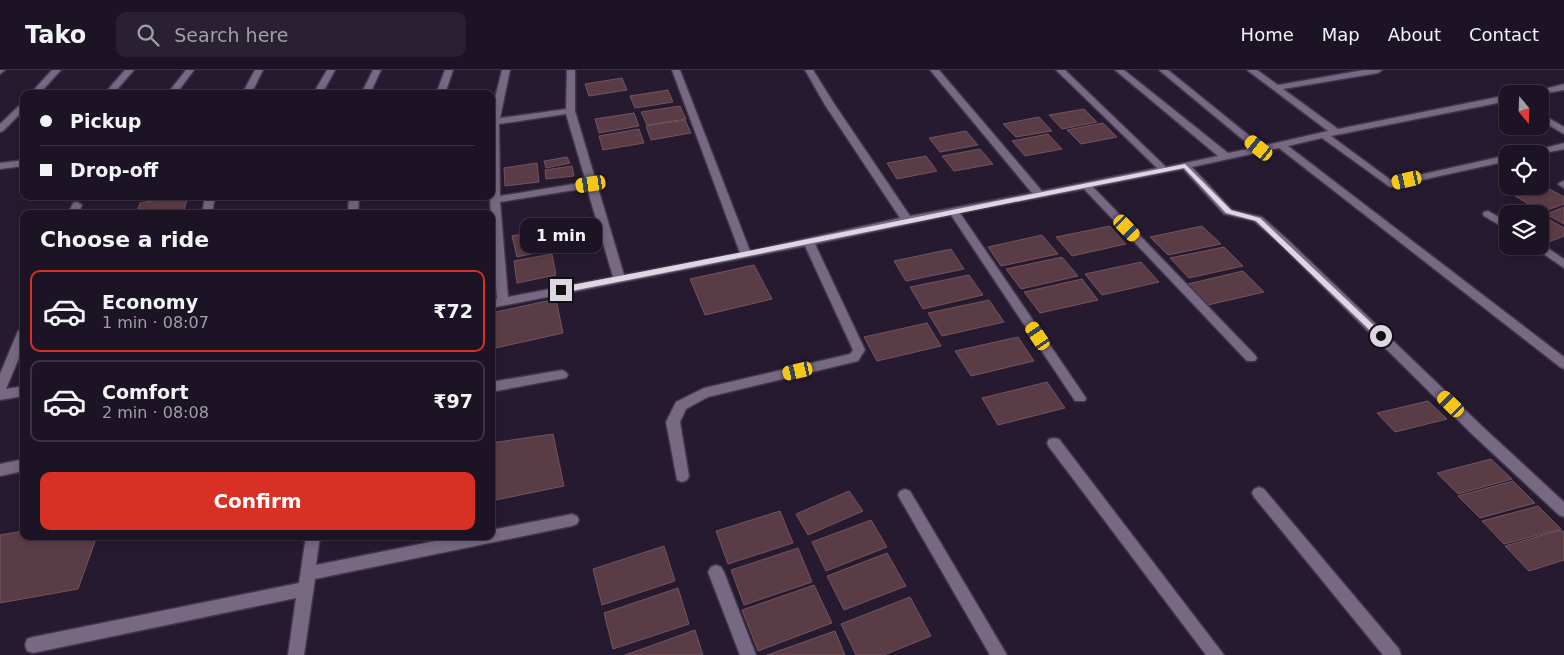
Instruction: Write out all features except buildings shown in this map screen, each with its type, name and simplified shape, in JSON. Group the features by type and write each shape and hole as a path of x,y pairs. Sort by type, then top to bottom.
{"street":[{"path":"38,90 57,70"},
{"path":"112,90 130,70"},
{"path":"175,90 190,70"},
{"path":"248,90 259,70"},
{"path":"319,90 331,70"},
{"path":"367,90 377,70"},
{"path":"441,90 448,70"},
{"path":"495,114 506,70"},
{"path":"571,70 570,111 619,278"},
{"path":"676,70 746,255"},
{"path":"809,70 830,105 907,220"},
{"path":"934,70 1039,194"},
{"path":"1060,70 1163,169"},
{"path":"1119,70 1226,157"},
{"path":"1163,70 1259,148"},
{"path":"1251,70 1336,132"},
{"path":"1277,88 1378,70"},
{"path":"1549,90 1564,87"},
{"path":"495,303 746,255 907,220 1185,166 1259,148 1499,100"},
{"path":"0,128 20,108"},
{"path":"495,122 570,111"},
{"path":"1549,122 1564,131"},
{"path":"1324,135 1390,184 1499,160"},
{"path":"1280,145 1564,364"},
{"path":"1549,149 1564,146"},
{"path":"0,166 20,164"},
{"path":"1185,166 1228,212 1258,219 1479,432 1564,511"},
{"path":"503,302 495,200 591,184"},
{"path":"1086,185 1251,358"},
{"path":"954,211 1080,398"},
{"path":"1488,214 1499,221"},
{"path":"682,476 673,422 681,406 704,393 854,358 859,350 808,241"},
{"path":"1549,254 1564,264"},
{"path":"0,389 20,341"},
{"path":"495,386 562,374"},
{"path":"0,395 20,392"},
{"path":"1054,443 1216,655"},
{"path":"0,470 20,466"},
{"path":"1259,493 1393,655"},
{"path":"905,495 999,655"},
{"path":"495,538 572,520"},
{"path":"296,655 312,540"},
{"path":"33,645 485,540"},
{"path":"716,572 748,655"}],"route":[{"path":"561,290 746,255 907,220 1185,166 1228,212 1258,219 1381,336"}]}
